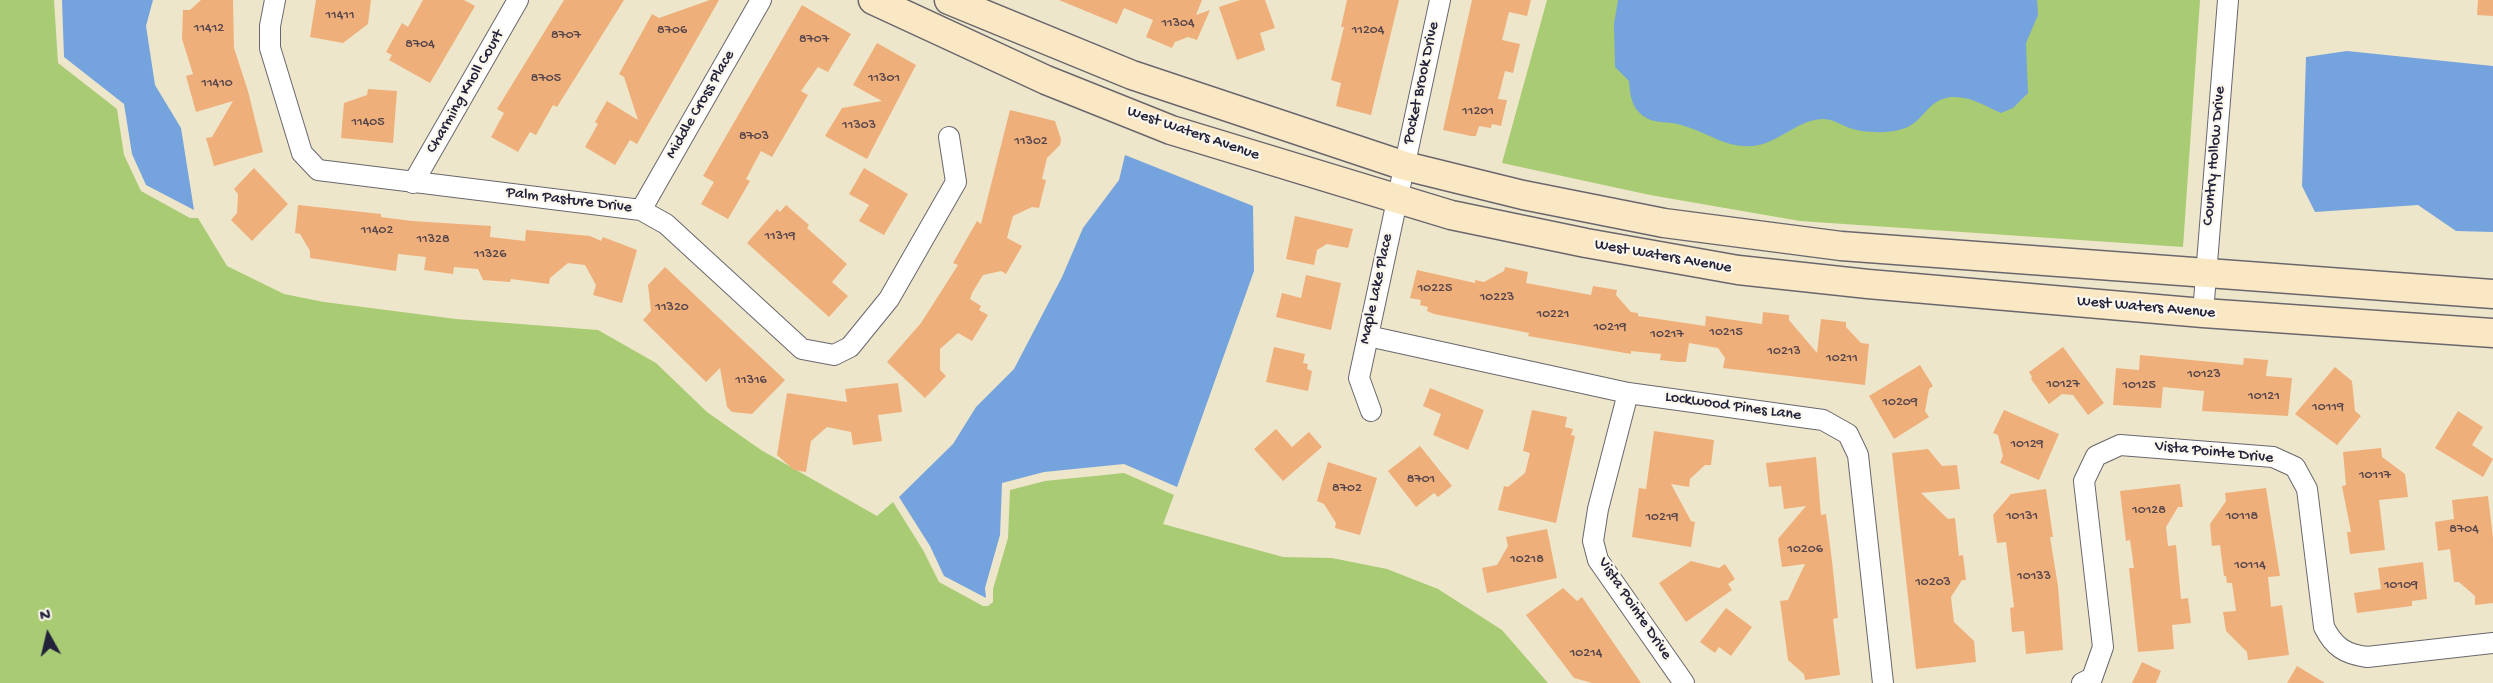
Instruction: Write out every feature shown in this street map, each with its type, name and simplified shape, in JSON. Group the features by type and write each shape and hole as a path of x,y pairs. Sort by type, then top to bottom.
{"street":[{"name":"Palm Pasture Drive","path":"275,0 270,26 270,48 302,153 318,170 640,210 666,224 802,349 834,355 850,347 889,299 956,182 949,137"},
{"name":"Charming Knoll Court","path":"413,183 518,0"},
{"name":"Middle Cross Place","path":"640,210 761,0"},
{"name":"West Waters Avenue","path":"873,0 1046,80 1171,130 1451,215 1552,236 1738,270 1868,284 2203,313 2493,333"},
{"name":"West Waters Avenue","path":"949,0 1131,75 1405,166 1522,195 1676,225 1841,246 2493,294"},
{"name":"Pocket Brook Drive","path":"1405,166 1440,0"},
{"name":"Country Hollow Drive","path":"2203,313 2228,0"},
{"name":"Maple Lake Place","path":"1371,411 1359,378 1405,166"},
{"name":"Lockwood Pines Lane","path":"1368,336 1628,393 1823,420 1848,434 1858,455 1883,683"},
{"name":"Vista Pointe Drive","path":"1628,393 1598,509 1593,541 1598,560 1684,683"},
{"name":"Vista Pointe Drive","path":"2082,683 2092,678 2103,648 2084,481 2096,456 2120,445 2273,457 2295,467 2307,489 2324,627 2332,643 2348,654 2367,657 2493,643"}],"green space":[{"path":"0,0 54,0 58,63 117,109 124,155 141,191 190,218 198,218 227,266 284,294 324,302 456,319 598,330 656,363 707,412 761,450 877,516 893,502 923,550 939,582 983,606 988,606 993,602 993,589 1008,538 1010,490 1045,481 1124,473 1174,495 1163,524 1283,557 1332,558 1387,569 1438,589 1502,630 1548,683 0,683"},
{"path":"1547,0 2200,0 2183,247 1800,221 1650,195 1502,163"}],"water":[{"path":"62,0 153,0 146,26 155,85 181,128 194,210 146,185 132,154 124,104 64,57"},
{"path":"1618,0 2037,0 2038,15 2026,43 2028,93 2013,108 2001,113 1973,100 1961,97 1945,98 1938,101 1910,126 1896,131 1860,131 1832,120 1822,119 1806,123 1759,145 1728,143 1691,128 1649,119 1637,110 1631,97 1629,81 1615,67 1614,24"},
{"path":"2347,51 2493,66 2493,232 2456,231 2418,205 2315,212 2302,186 2306,57"},
{"path":"1125,155 1253,206 1254,271 1177,487 1124,464 1044,472 1002,483 1000,535 985,588 986,598 944,576 930,546 899,497 953,444 976,407 1014,369 1062,277 1083,228 1119,180"}],"building":[{"path":"201,0 233,0 234,48 248,91 263,152 214,166 206,138 212,137 233,101 196,112 186,76 193,74 182,39 183,10 190,10"},
{"path":"316,0 371,0 368,24 343,43 310,37"},
{"path":"423,0 464,0 475,6 430,83 389,60 392,55 386,52 402,23 408,27"},
{"path":"564,0 624,0 557,107 553,105 536,135 530,132 518,152 491,137 504,113 497,109"},
{"path":"710,0 719,0 637,144 630,140 615,165 585,147 598,124 595,122 607,101 638,120 624,77 619,74 652,14 659,18"},
{"path":"1059,0 1202,0 1196,15 1210,10 1197,40 1188,37 1175,42 1172,48 1146,37 1153,20 1124,8 1117,24"},
{"path":"1240,0 1265,0 1275,28 1260,33 1265,50 1237,60 1219,7"},
{"path":"1347,0 1399,0 1371,115 1336,106 1341,83 1331,80 1344,27 1341,27"},
{"path":"1472,0 1531,0 1527,16 1509,12 1502,40 1520,44 1513,73 1505,71 1498,99 1507,100 1501,126 1492,124 1491,128 1479,126 1476,136 1443,130"},
{"path":"2478,0 2493,0 2493,16 2477,15"},
{"path":"802,5 851,34 828,72 818,67 801,91 808,95 772,157 761,151 746,179 750,181 728,219 701,204 714,182 703,176"},
{"path":"877,43 916,65 867,159 825,136 842,108 882,101 853,85"},
{"path":"368,89 397,91 393,143 341,138 344,103 367,95"},
{"path":"1010,110 1055,121 1061,139 1060,145 1047,158 1042,179 1046,180 1039,208 1032,207 1013,216 1007,238 1022,246 1006,274 1001,271 983,275 972,293 970,299 981,306 979,310 988,315 972,341 958,333 940,349 940,370 946,376 925,398 887,362 921,323 958,265 953,263 977,221 981,224"},
{"path":"254,168 288,204 252,241 231,220 237,213 238,194 234,189"},
{"path":"864,168 908,194 884,235 859,221 869,205 849,194"},
{"path":"298,205 381,214 381,217 412,221 491,226 490,237 525,241 526,230 590,236 601,241 603,237 637,250 622,303 593,295 596,285 585,265 568,263 550,278 549,284 511,279 510,282 483,280 478,269 454,267 453,274 424,270 426,257 398,254 396,271 310,258 310,251 300,234 295,233"},
{"path":"786,205 809,225 807,228 847,264 832,282 848,296 829,317 747,243 777,209 780,212"},
{"path":"1295,216 1353,229 1348,248 1327,244 1317,250 1314,265 1286,259"},
{"path":"665,267 785,380 752,414 732,412 727,407 720,368 706,382 643,320 651,311 648,285"},
{"path":"1505,267 1528,272 1526,283 1591,295 1593,286 1617,290 1616,295 1631,312 1638,313 1638,316 1705,326 1706,316 1762,324 1763,312 1789,315 1789,320 1817,353 1821,319 1846,322 1846,327 1861,343 1869,344 1865,385 1723,368 1725,358 1718,348 1689,343 1686,362 1678,362 1660,360 1661,354 1631,351 1631,354 1528,336 1529,333 1434,314 1427,311 1428,307 1420,305 1421,300 1410,298 1417,270 1475,283 1475,280 1484,282 1504,271"},
{"path":"1306,275 1341,283 1331,330 1276,317 1282,293 1301,298"},
{"path":"1274,347 1305,354 1303,363 1308,364 1307,369 1312,371 1308,391 1266,382"},
{"path":"2063,347 2104,403 2088,415 2073,395 2062,394 2049,404 2031,379 2029,372"},
{"path":"2140,355 2243,365 2244,358 2268,360 2266,376 2292,378 2288,416 2202,411 2204,391 2163,387 2161,408 2113,405 2116,368 2139,370"},
{"path":"1920,365 1933,386 1929,389 1925,411 1929,417 1894,439 1869,396"},
{"path":"2335,367 2352,381 2355,411 2361,416 2337,445 2295,414"},
{"path":"898,383 902,412 878,415 882,441 853,445 851,432 827,427 811,441 806,472 794,470 777,455 787,393 847,402 845,389"},
{"path":"1430,388 1484,410 1468,450 1433,435 1441,414 1423,406"},
{"path":"1532,410 1567,417 1565,427 1573,429 1571,435 1575,436 1556,523 1498,510 1504,486 1508,487 1525,473 1530,453 1523,451"},
{"path":"2004,410 2059,434 2039,480 2000,463 2003,456 1998,435 1993,433"},
{"path":"2458,411 2483,427 2472,445 2493,459 2483,477 2435,448"},
{"path":"1276,429 1292,447 1309,432 1322,447 1283,481 1254,449"},
{"path":"1654,431 1714,440 1711,465 1705,465 1690,479 1689,487 1671,484 1691,521 1695,522 1691,547 1632,537 1639,488 1646,489"},
{"path":"1420,446 1452,486 1438,497 1434,493 1416,507 1388,471"},
{"path":"2381,448 2382,457 2405,474 2408,497 2379,500 2385,550 2350,554 2347,532 2351,532 2342,486 2346,485 2343,452"},
{"path":"1928,449 1942,466 1957,465 1960,489 1921,493 1948,519 1955,518 1959,556 1963,555 1966,580 1962,580 1951,597 1954,622 1974,641 1976,662 1916,669 1892,453"},
{"path":"1816,457 1821,515 1826,514 1832,561 1838,618 1833,619 1840,675 1805,680 1804,674 1788,660 1780,601 1788,600 1805,564 1782,567 1778,539 1806,506 1784,509 1781,486 1769,487 1766,463"},
{"path":"1328,462 1377,478 1360,535 1335,528 1336,523 1324,504 1317,501"},
{"path":"2180,484 2183,507 2178,507 2166,527 2168,546 2176,545 2181,599 2188,598 2191,623 2172,625 2174,649 2138,652 2129,568 2134,568 2130,540 2126,541 2120,491"},
{"path":"2266,488 2280,576 2268,577 2271,607 2282,605 2289,655 2248,660 2247,652 2226,631 2223,612 2236,611 2232,583 2227,583 2226,576 2224,576 2220,545 2212,546 2210,524 2226,501 2225,493"},
{"path":"2046,489 2053,537 2050,537 2058,586 2063,650 2026,654 2024,631 2012,632 2010,608 2014,607 2006,542 1997,543 1993,515 2011,494"},
{"path":"2488,496 2493,538 2493,603 2475,605 2475,596 2459,582 2454,582 2450,549 2438,551 2435,522 2454,519 2452,500"},
{"path":"1547,529 1557,578 1487,593 1482,568 1497,565 1508,546 1506,537"},
{"path":"1691,561 1719,568 1725,564 1735,579 1728,584 1732,590 1686,622 1659,583"},
{"path":"2423,562 2427,599 2412,601 2412,606 2357,613 2354,593 2381,589 2378,568"},
{"path":"1563,588 1577,601 1582,597 1641,683 1592,683 1574,678 1526,615"},
{"path":"1726,608 1752,627 1731,656 1719,647 1715,653 1700,642"},
{"path":"2142,662 2161,671 2156,683 2132,683"},
{"path":"2297,666 2325,683 2287,683"}]}
